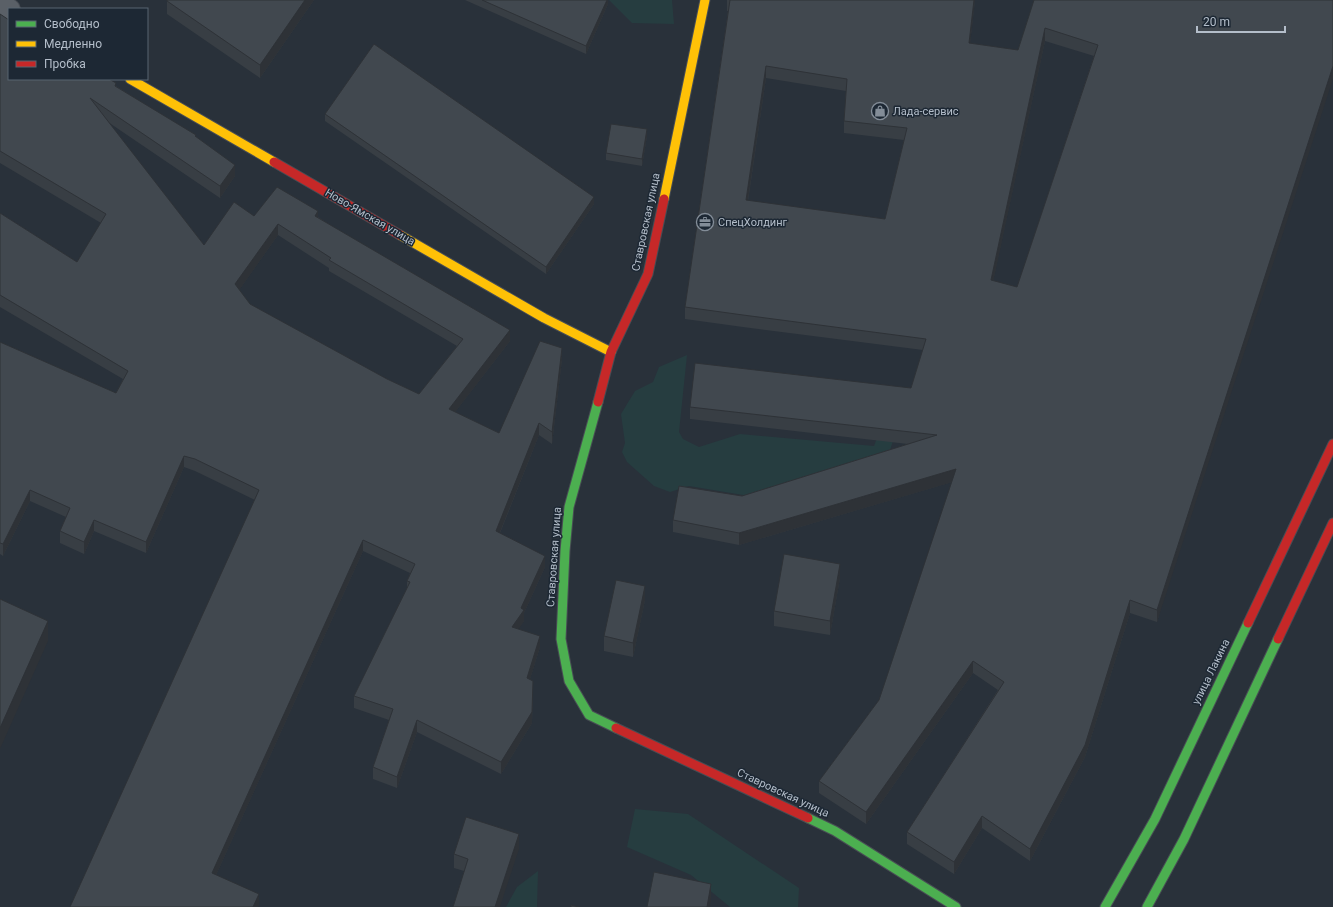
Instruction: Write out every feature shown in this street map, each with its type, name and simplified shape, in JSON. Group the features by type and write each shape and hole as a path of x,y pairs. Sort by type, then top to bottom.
{"main road":[{"name":"Ставровская улица","path":"705,0 648,274 612,352 569,507 565,551 561,639 569,681 589,715 835,831 956,907"},
{"name":"Ново-Ямская улица","path":"132,80 544,318 612,352"},
{"name":"улица Лакина","path":"1105,907 1154,819 1333,444"},
{"path":"1147,907 1184,839 1333,523"}],"green space":[{"path":"609,0 672,0 674,24 632,23"},
{"path":"687,355 679,432 683,439 699,447 740,434 874,446 888,408 905,405 889,453 749,496 689,486 670,492 654,486 627,462 622,452 625,443 621,414 635,391 653,382 659,367"},
{"path":"635,809 688,814 799,888 798,907 730,907 691,875 627,847"},
{"path":"538,871 537,907 506,907 517,887"}],"building":[{"path":"167,0 305,0 260,65"},
{"path":"482,0 607,0 586,46"},
{"path":"730,0 974,0 969,43 1018,50 1034,0 1333,0 1333,66 1157,610 1130,600 1085,745 1030,849 982,816 954,862 907,832 1004,682 973,661 866,812 819,781 879,700 956,469 739,533 673,520 679,486 742,496 937,435 690,407 695,363 911,388 926,339 685,307","holes":["1045,28 1098,45 1017,287 991,280","766,66 847,79 844,121 907,128 885,219 746,200"]},
{"path":"0,14 8,19 8,80 111,80 116,83 115,86 196,135 195,136 235,165 220,186 90,98 204,245 234,202 254,216 277,187 318,211 315,216 510,330 449,409 499,433 540,341 562,348 552,432 539,423 496,531 545,556 521,608 524,610 512,627 540,636 527,678 533,681 532,712 501,762 417,720 397,777 373,767 393,709 354,696 410,582 407,581 415,564 363,540 212,873 259,894 253,907 70,907 259,490 195,459 184,456 146,542 94,520 84,542 60,531 70,508 30,490 3,544 0,543 0,342 116,393 128,371 0,295 0,213 77,262 106,214 0,151","holes":["278,224 331,258 329,260 463,339 419,394 387,379 250,304 235,284"]},
{"path":"374,44 594,197 546,267 325,114"},
{"path":"611,124 647,129 642,159 606,153"},
{"path":"784,554 840,564 830,621 774,611"},
{"path":"616,580 645,586 633,643 604,636"},
{"path":"0,599 48,621 0,728"},
{"path":"466,817 519,834 495,907 453,907 468,859 454,854"},
{"path":"654,872 711,884 707,907 647,907"}],"traffic: fast":[{"path":"598,402 569,507 565,551 561,639 569,681 589,715 616,728"},
{"path":"1105,907 1155,819 1248,623"},
{"path":"1147,907 1184,839 1278,639"},
{"path":"808,818 835,831 956,907"}],"traffic: slow":[{"path":"664,199 705,0"},
{"path":"132,80 274,162"},
{"path":"400,235 544,318 611,352"}],"traffic: jam":[{"path":"274,162 400,235"},
{"path":"598,402 611,352 648,274 664,199"},
{"path":"1248,623 1333,444"},
{"path":"1278,639 1333,523"},
{"path":"616,728 808,818"}],"place":[{"name":"Лада-сервис","path":"880,111"},
{"name":"СпецХолдинг","path":"705,222"}]}
